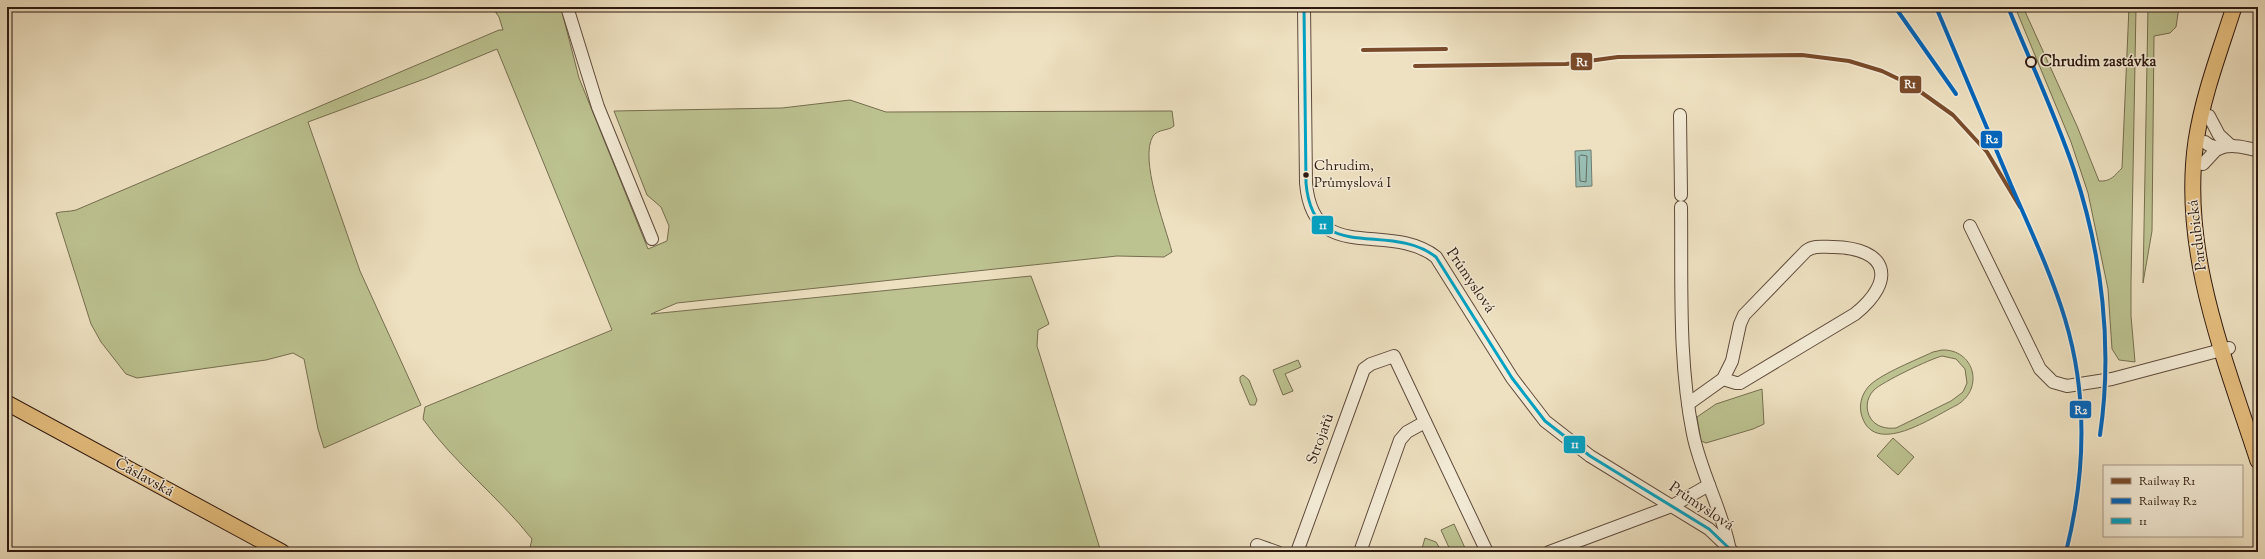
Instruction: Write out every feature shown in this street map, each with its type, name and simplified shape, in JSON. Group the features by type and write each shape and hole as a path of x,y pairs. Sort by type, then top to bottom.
{"main road":[{"name":"Pardubická","path":"2234,7 2208,90 2192,192 2194,217 2205,287 2258,438"},
{"name":"Pardubická","path":"2243,7 2201,141 2203,164 2201,187 2203,226 2226,349 2258,461"},
{"name":"Čáslavská","path":"7,402 275,550"}],"street":[{"path":"567,7 598,107 652,239"},
{"name":"Průmyslová","path":"1304,7 1306,183 1309,203 1317,218 1326,227 1338,234 1354,238 1407,242 1421,247 1436,257 1512,378 1545,421 1590,456 1709,529 1731,549"},
{"name":"Průmyslová","path":"1680,115 1685,381 1696,442 1731,549"},
{"path":"2209,116 2226,145"},
{"path":"2201,141 2211,139 2226,145 2258,150"},
{"path":"2203,164 2216,150 2226,145"},
{"path":"1970,226 2040,369 2047,378 2055,384 2068,386 2112,379 2155,366 2226,349"},
{"path":"1688,404 1723,379 1732,361 1740,324 1744,315 1806,251 1815,247 1849,248 1868,253 1876,260 1880,274 1878,287 1868,302 1859,311 1740,383 1723,379"},
{"name":"Strojařů","path":"1297,552 1364,369 1371,364 1394,356 1425,422"},
{"path":"1360,552 1400,440 1407,432 1425,422 1487,552"},
{"path":"1549,552 1578,547 1672,506 1710,485"},
{"path":"1257,545 1277,552"}],"green space":[{"path":"492,7 561,8 579,78 648,249 667,241 669,226 661,207 647,195 614,111 782,108 850,100 886,112 1172,111 1174,126 1160,131 1153,136 1150,146 1149,160 1151,176 1159,209 1172,252 1164,257 1117,256 677,303 651,314 1031,276 1049,324 1038,330 1037,346 1101,552 529,552 532,539 505,508 448,450 423,419 425,407 612,330 497,49 427,78 308,122 360,271 421,405 324,448 318,429 304,359 293,353 266,360 137,378 126,374 101,342 91,324 56,213 76,210 499,30 503,30 499,17"},
{"path":"2015,7 2023,7 2077,126 2099,181 2103,181 2112,178 2122,168 2129,7 2136,7 2131,283 2131,316 2135,362 2119,360 2112,349 2108,289 2088,193 2071,142"},
{"path":"2148,7 2179,7 2176,27 2170,33 2154,36 2152,231 2143,283"},
{"path":"1942,350 1953,351 1962,356 1968,362 1972,371 1973,380 1971,389 1966,398 1934,418 1904,431 1890,434 1877,433 1867,427 1861,413 1861,405 1862,398 1870,385 1891,371 1933,352","holes":["1942,356 1956,359 1965,369 1967,383 1963,392 1951,401 1896,428 1882,427 1871,419 1867,404 1871,393 1879,386 1927,361"]},
{"path":"1298,360 1301,367 1285,374 1293,391 1283,395 1273,370"},
{"path":"1243,375 1249,380 1257,400 1255,405 1250,405 1240,381 1240,377"},
{"path":"1762,389 1764,424 1753,429 1706,443 1701,441 1697,417 1716,404"},
{"path":"1893,438 1914,457 1898,475 1877,456"},
{"path":"1454,524 1465,548 1451,552 1441,530"},
{"path":"1425,538 1436,542 1439,547 1438,552 1421,552"}],"water":[{"path":"1591,150 1592,186 1576,187 1575,151"}],"rail line":[{"name":"R2","path":"1895,7 1956,94"},
{"name":"R2","path":"1936,7 2047,268 2065,319 2072,348 2078,377 2081,436 2077,494 2066,552"},
{"name":"R2","path":"2008,7 2067,149 2084,202 2092,234 2098,268 2105,335 2104,402 2100,435"},
{"name":"R1","path":"1363,50 1446,49"},
{"name":"R1","path":"1415,66 1566,64 1618,57 1802,55 1849,61 1882,71 1911,85 1953,115 1987,152 2020,207"}],"transit line":[{"name":"11","path":"1304,7 1306,183 1312,209 1323,225 1338,234 1356,238 1397,242 1417,247 1436,257 1512,378 1545,421 1590,456 1709,529 1733,552"}],"place":[{"name":"Chrudim zastávka","path":"2031,62"},
{"name":"Chrudim, Průmyslová I","path":"1306,175"}]}
